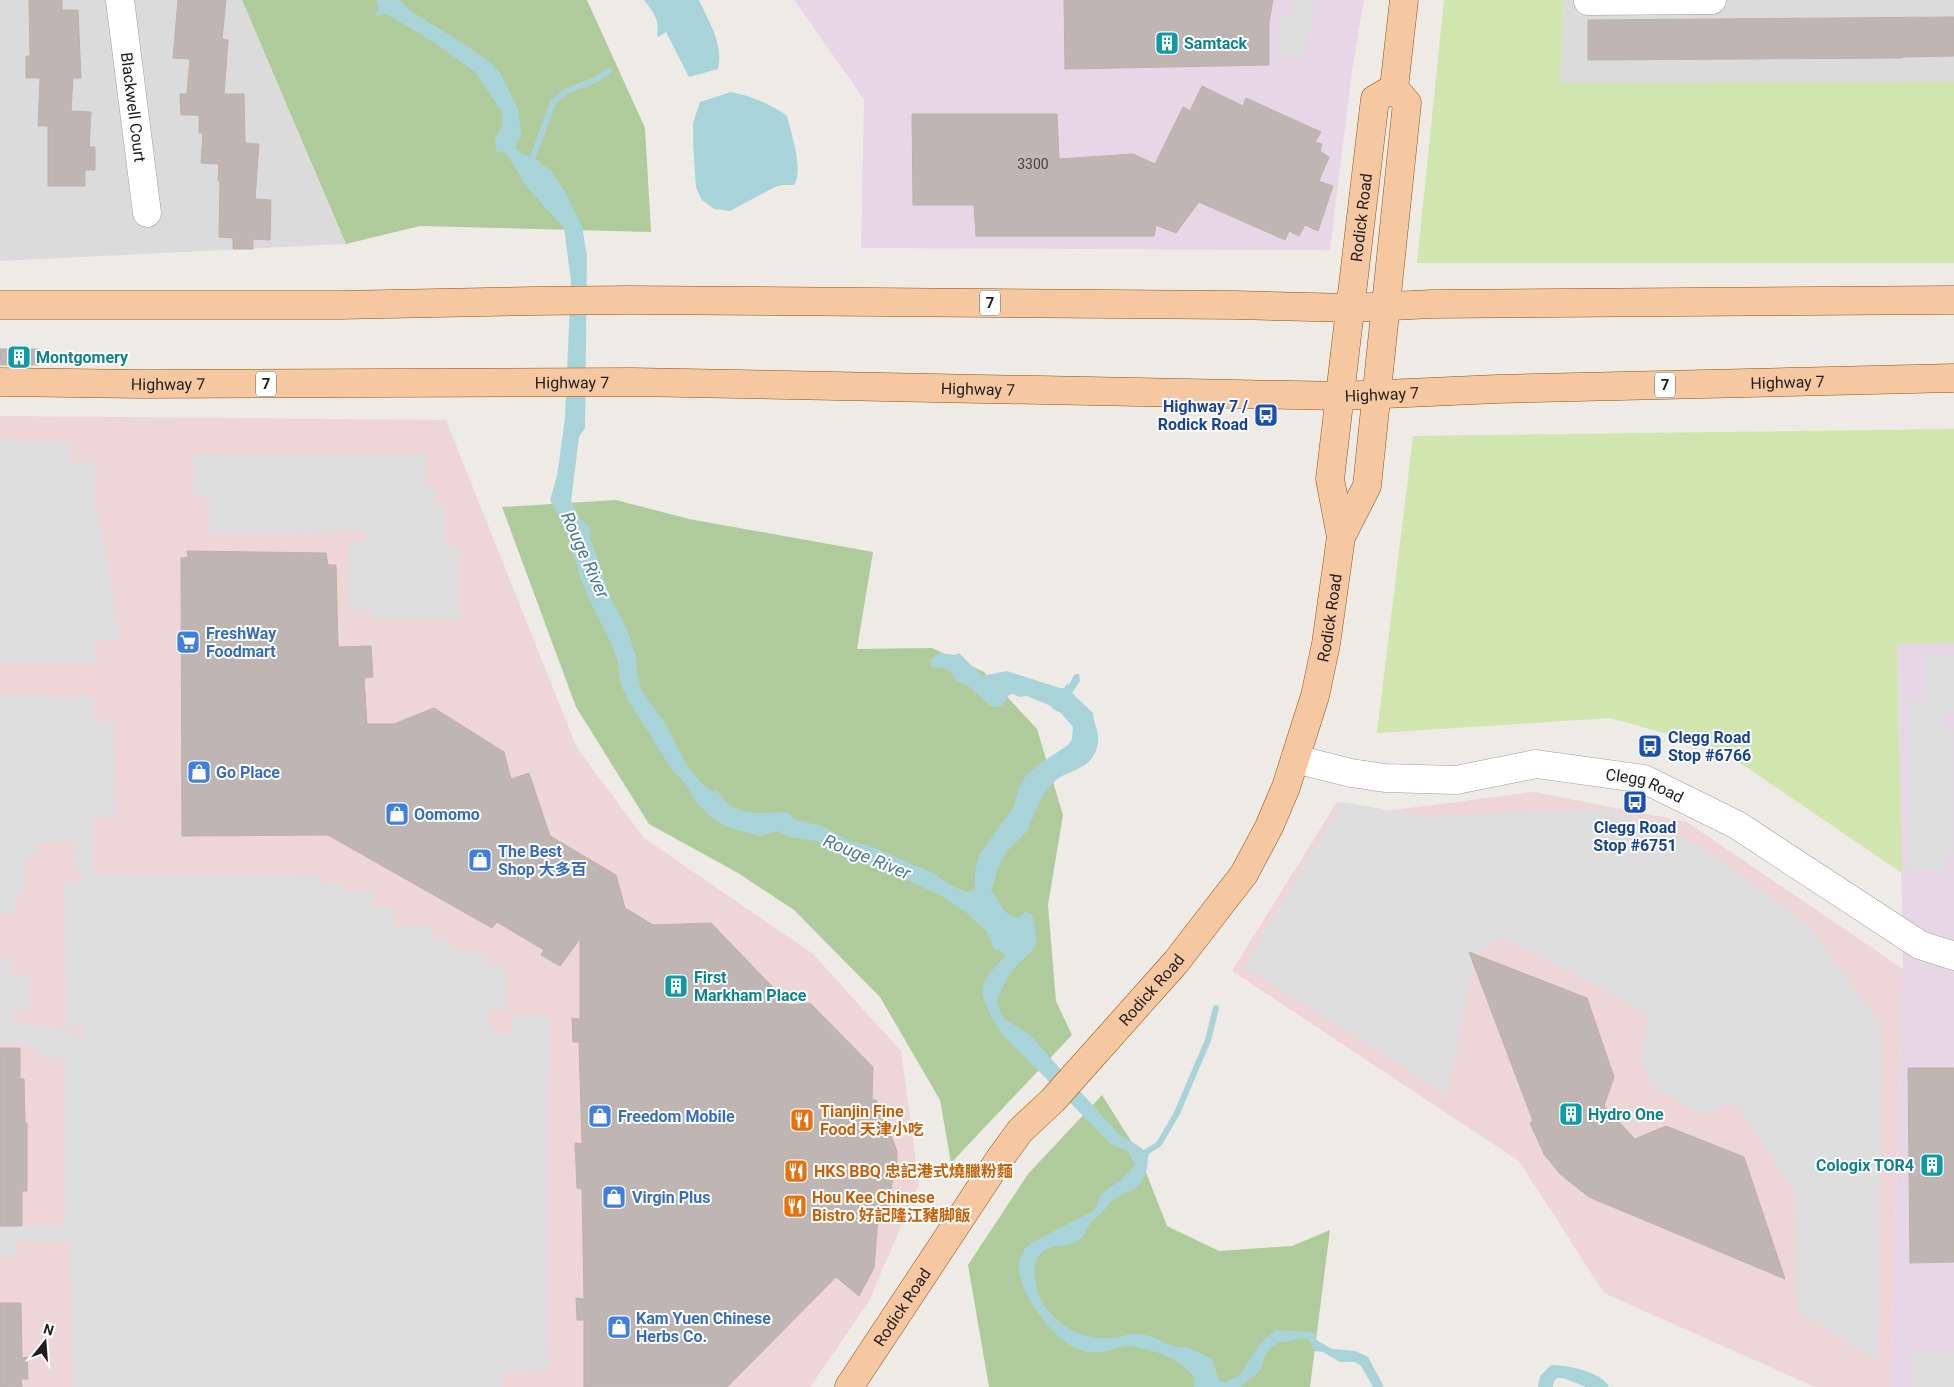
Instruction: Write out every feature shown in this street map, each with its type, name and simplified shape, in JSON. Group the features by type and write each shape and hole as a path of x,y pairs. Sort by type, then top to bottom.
{"main road":[{"path":"1394,88 1404,0"},
{"name":"Rodick Road","path":"849,1387 1001,1157 1020,1132 1053,1100 1161,980 1244,874 1270,827 1316,696 1326,644 1341,537 1330,479 1375,99 1394,88 1407,103 1367,486 1341,537"},
{"name":"7","path":"0,306 340,305 533,300 629,300 1235,304 1351,308 1442,303 1954,300"},
{"name":"Highway 7","path":"0,382 141,384 632,382 1340,396 1376,393 1954,378"}],"street":[{"name":"Blackwell Court","path":"120,0 147,213"},
{"path":"1588,1 1712,0"},
{"name":"Clegg Road","path":"1295,759 1351,773 1386,778 1456,780 1536,764 1644,779 1737,825 1920,944 1954,956"}],"shaded area":[{"path":"0,0 242,0 346,244 0,261"},
{"path":"794,0 1364,0 1352,71 1330,250 861,248 864,99"},
{"path":"1285,0 1315,0 1305,58 1278,56 1280,16 1292,18 1294,2"},
{"path":"1564,0 1954,0 1954,82 1559,83"},
{"path":"0,416 446,420 577,748 644,838 813,954 901,1051 919,1184 868,1303 810,1387 0,1387"},
{"path":"0,440 69,441 69,463 97,463 96,507 108,563 119,640 97,639 96,663 0,662"},
{"path":"194,454 426,454 426,487 435,487 436,505 445,505 445,547 460,548 460,619 372,619 372,609 349,609 349,542 363,542 367,537 365,532 209,533 209,497 193,496"},
{"path":"1897,643 1954,643 1954,1387 1890,1387 1903,969"},
{"path":"1923,657 1954,657 1954,713 1944,713 1944,728 1953,729 1953,857 1945,857 1945,870 1908,869 1908,701 1923,701"},
{"path":"0,695 94,697 94,722 114,723 116,818 94,818 93,875 319,876 320,885 343,883 344,892 373,892 374,908 394,907 395,926 431,926 432,939 451,940 451,949 484,953 488,966 506,967 508,1010 489,1010 488,1022 495,1034 512,1033 513,1015 549,1015 548,1371 501,1373 501,1387 73,1387 69,1242 17,1241 15,1257 0,1257 0,1227 65,1224 65,1058 39,1055 29,1043 0,1043 0,958 13,958 12,977 30,976 30,1010 13,1011 15,1022 58,1028 82,1039 82,1025 66,1028 64,883 82,883 81,870 75,868 77,841 35,843 35,858 25,858 25,893 15,895 15,914 0,914"},
{"path":"1534,792 1687,822 1903,969 1890,1387 1815,1387 1604,1293 1519,1161 1232,971 1337,802 1371,813"},
{"path":"1342,802 1423,816 1611,809 1703,848 1807,923 1882,1027 1877,1362 1797,1310 1796,1196 1736,1101 1705,1115 1651,1086 1641,1058 1649,1013 1501,937 1476,955 1447,1095 1245,967"},
{"path":"1911,1350 1954,1350 1954,1387 1911,1387"}],"green space":[{"path":"242,0 587,0 645,128 651,232 420,226 346,244"},
{"path":"1444,0 1564,0 1560,83 1954,82 1954,263 1417,263"},
{"path":"1954,429 1954,643 1897,644 1902,873 1718,748 1610,718 1377,733 1413,436"},
{"path":"616,500 689,519 873,552 857,649 932,648 984,672 1037,729 1063,815 1048,905 1056,1001 1072,1035 951,1163 940,1100 880,997 794,910 738,873 649,824 576,707 502,507"},
{"path":"1102,1095 1138,1152 1167,1226 1219,1251 1292,1246 1330,1230 1310,1387 989,1387 968,1265 1028,1174"}],"water":[{"name":"Rouge River","path":"376,0 400,0 409,10 490,62 500,73 518,109 521,136 516,144 516,149 523,155 533,157 552,172 566,193 582,226 587,256 585,428 579,437 571,501 580,519 589,527 591,541 611,599 625,624 636,656 637,673 641,689 668,728 686,764 703,785 712,791 717,790 723,799 738,810 757,813 787,812 796,820 822,826 850,841 870,846 933,873 954,887 967,892 975,890 975,873 979,855 1014,807 1019,787 1025,777 1038,765 1068,745 1072,739 1073,727 1061,713 1051,706 1027,696 1019,697 1013,694 1009,695 1000,706 990,705 971,688 957,681 949,670 931,667 931,660 939,653 955,655 959,653 982,676 1007,671 1060,688 1064,688 1068,683 1068,686 1075,674 1079,674 1080,681 1072,693 1093,713 1098,736 1097,746 1092,759 1060,777 1050,786 1039,803 1027,831 1003,857 999,867 991,892 1008,914 1019,918 1025,912 1032,914 1036,943 1032,951 1014,968 1002,988 997,1001 1000,1012 1005,1019 1030,1035 1121,1137 1136,1144 1148,1154 1148,1162 1146,1173 1141,1183 1135,1189 1111,1202 1091,1222 1081,1239 1071,1244 1049,1248 1037,1258 1035,1266 1036,1285 1046,1308 1059,1322 1083,1335 1111,1338 1140,1334 1153,1337 1176,1347 1194,1350 1212,1359 1219,1380 1225,1383 1240,1375 1260,1344 1275,1330 1312,1332 1316,1334 1315,1339 1332,1349 1356,1351 1368,1357 1384,1387 1373,1387 1361,1366 1355,1362 1340,1362 1323,1352 1314,1351 1309,1340 1305,1338 1278,1343 1272,1347 1266,1353 1260,1371 1240,1387 1194,1387 1195,1378 1189,1371 1170,1357 1128,1346 1099,1352 1083,1351 1061,1338 1040,1316 1025,1290 1021,1278 1019,1264 1025,1248 1092,1212 1097,1206 1100,1195 1122,1179 1135,1165 1128,1151 1112,1145 1003,1035 984,1000 983,988 989,975 1005,956 1003,952 994,949 987,932 967,913 942,896 889,872 846,858 816,841 790,837 778,831 760,836 727,827 711,817 697,803 683,781 672,770 628,700 620,683 618,662 612,645 588,597 567,533 550,500 557,476 565,418 571,281 564,228 526,186 506,153 496,151 495,139 502,127 502,112 475,72 438,45 387,14 375,16 379,9"},
{"path":"644,0 699,0 717,42 719,51 718,69 689,77 666,32 658,37 657,20"},
{"path":"731,92 760,101 787,116 796,151 798,170 794,185 775,187 730,211 714,209 701,199 696,187 693,123 700,102"},
{"path":"1551,1365 1565,1366 1591,1373 1605,1381 1609,1387 1586,1387 1563,1378 1557,1378 1554,1381 1553,1387 1538,1387 1540,1376"}],"building":[{"path":"29,0 62,0 62,10 78,10 81,78 73,78 71,111 91,112 89,147 95,147 95,170 85,170 85,186 48,186 48,126 38,126 40,78 26,78 26,56 30,56"},
{"path":"178,0 226,0 222,39 228,40 224,94 244,94 245,143 259,144 255,199 271,200 270,240 253,239 253,249 233,249 233,238 219,237 219,164 201,163 203,133 199,133 199,115 181,115 180,94 187,94 190,59 173,58"},
{"name":"Samtack","path":"1064,0 1273,0 1269,22 1269,65 1065,69"},
{"path":"1954,17 1954,56 1588,60 1588,20"},
{"path":"1202,86 1243,106 1246,98 1321,132 1315,142 1322,144 1320,151 1329,157 1319,181 1333,186 1318,231 1305,225 1299,236 1289,231 1285,240 1199,202 1176,233 1156,225 1154,236 976,236 974,205 913,205 912,114 1057,114 1059,159 1133,154 1155,164 1183,107 1190,111"},
{"name":"Montgomery","path":"0,349 38,349 38,365 0,365"},
{"name":"First Markham Place","path":"187,551 326,553 328,565 336,565 338,647 371,646 373,677 364,678 367,724 394,724 434,708 504,752 511,779 529,773 550,836 616,875 625,908 653,925 711,923 790,1005 810,1003 873,1067 872,1100 877,1100 876,1108 882,1109 883,1119 888,1119 889,1131 897,1151 896,1175 892,1182 889,1207 882,1207 883,1218 878,1218 874,1268 859,1296 836,1277 727,1387 584,1387 584,1320 577,1320 576,1298 584,1299 582,1189 577,1188 575,1143 582,1144 579,1042 573,1042 572,1018 580,1019 580,939 560,966 541,955 544,950 497,922 492,928 328,835 182,836 181,558 188,557"},
{"name":"Hydro One","path":"1469,952 1587,998 1614,1077 1604,1106 1635,1139 1666,1126 1744,1157 1785,1279 1589,1197 1560,1174 1544,1154 1530,1123 1533,1121"},
{"path":"0,1048 20,1048 20,1079 24,1079 25,1123 27,1123 27,1191 22,1191 22,1226 0,1226"},
{"name":"Cologix TOR4","path":"1908,1068 1954,1068 1954,1262 1910,1263"},
{"path":"0,1303 21,1303 22,1358 27,1357 28,1379 21,1379 22,1387 0,1387"}],"waterway":[{"path":"533,157 553,102 567,91 595,80 609,71"},
{"path":"1145,1158 1146,1152 1159,1144 1177,1113 1208,1040 1216,1008"}],"place":[{"name":"Samtack","path":"1167,43"},
{"name":"Montgomery","path":"19,357"},
{"name":"Highway 7 / Rodick Road","path":"1266,415"},
{"name":"FreshWay Foodmart","path":"188,642"},
{"name":"Clegg Road Stop #6766","path":"1650,746"},
{"name":"Go Place","path":"199,772"},
{"name":"Clegg Road Stop #6751","path":"1635,802"},
{"name":"Oomomo","path":"397,814"},
{"name":"The Best Shop 大多百","path":"480,860"},
{"name":"First Markham Place","path":"676,986"},
{"name":"Hydro One","path":"1571,1114"},
{"name":"Freedom Mobile","path":"600,1116"},
{"name":"Tianjin Fine Food 天津小吃","path":"802,1120"},
{"name":"Cologix TOR4","path":"1932,1165"},
{"name":"HKS BBQ 忠記港式燒臘粉麵","path":"796,1171"},
{"name":"Virgin Plus","path":"614,1197"},
{"name":"Hou Kee Chinese Bistro 好記隆江豬脚飯","path":"795,1206"},
{"name":"Kam Yuen Chinese Herbs Co.","path":"619,1327"}]}
